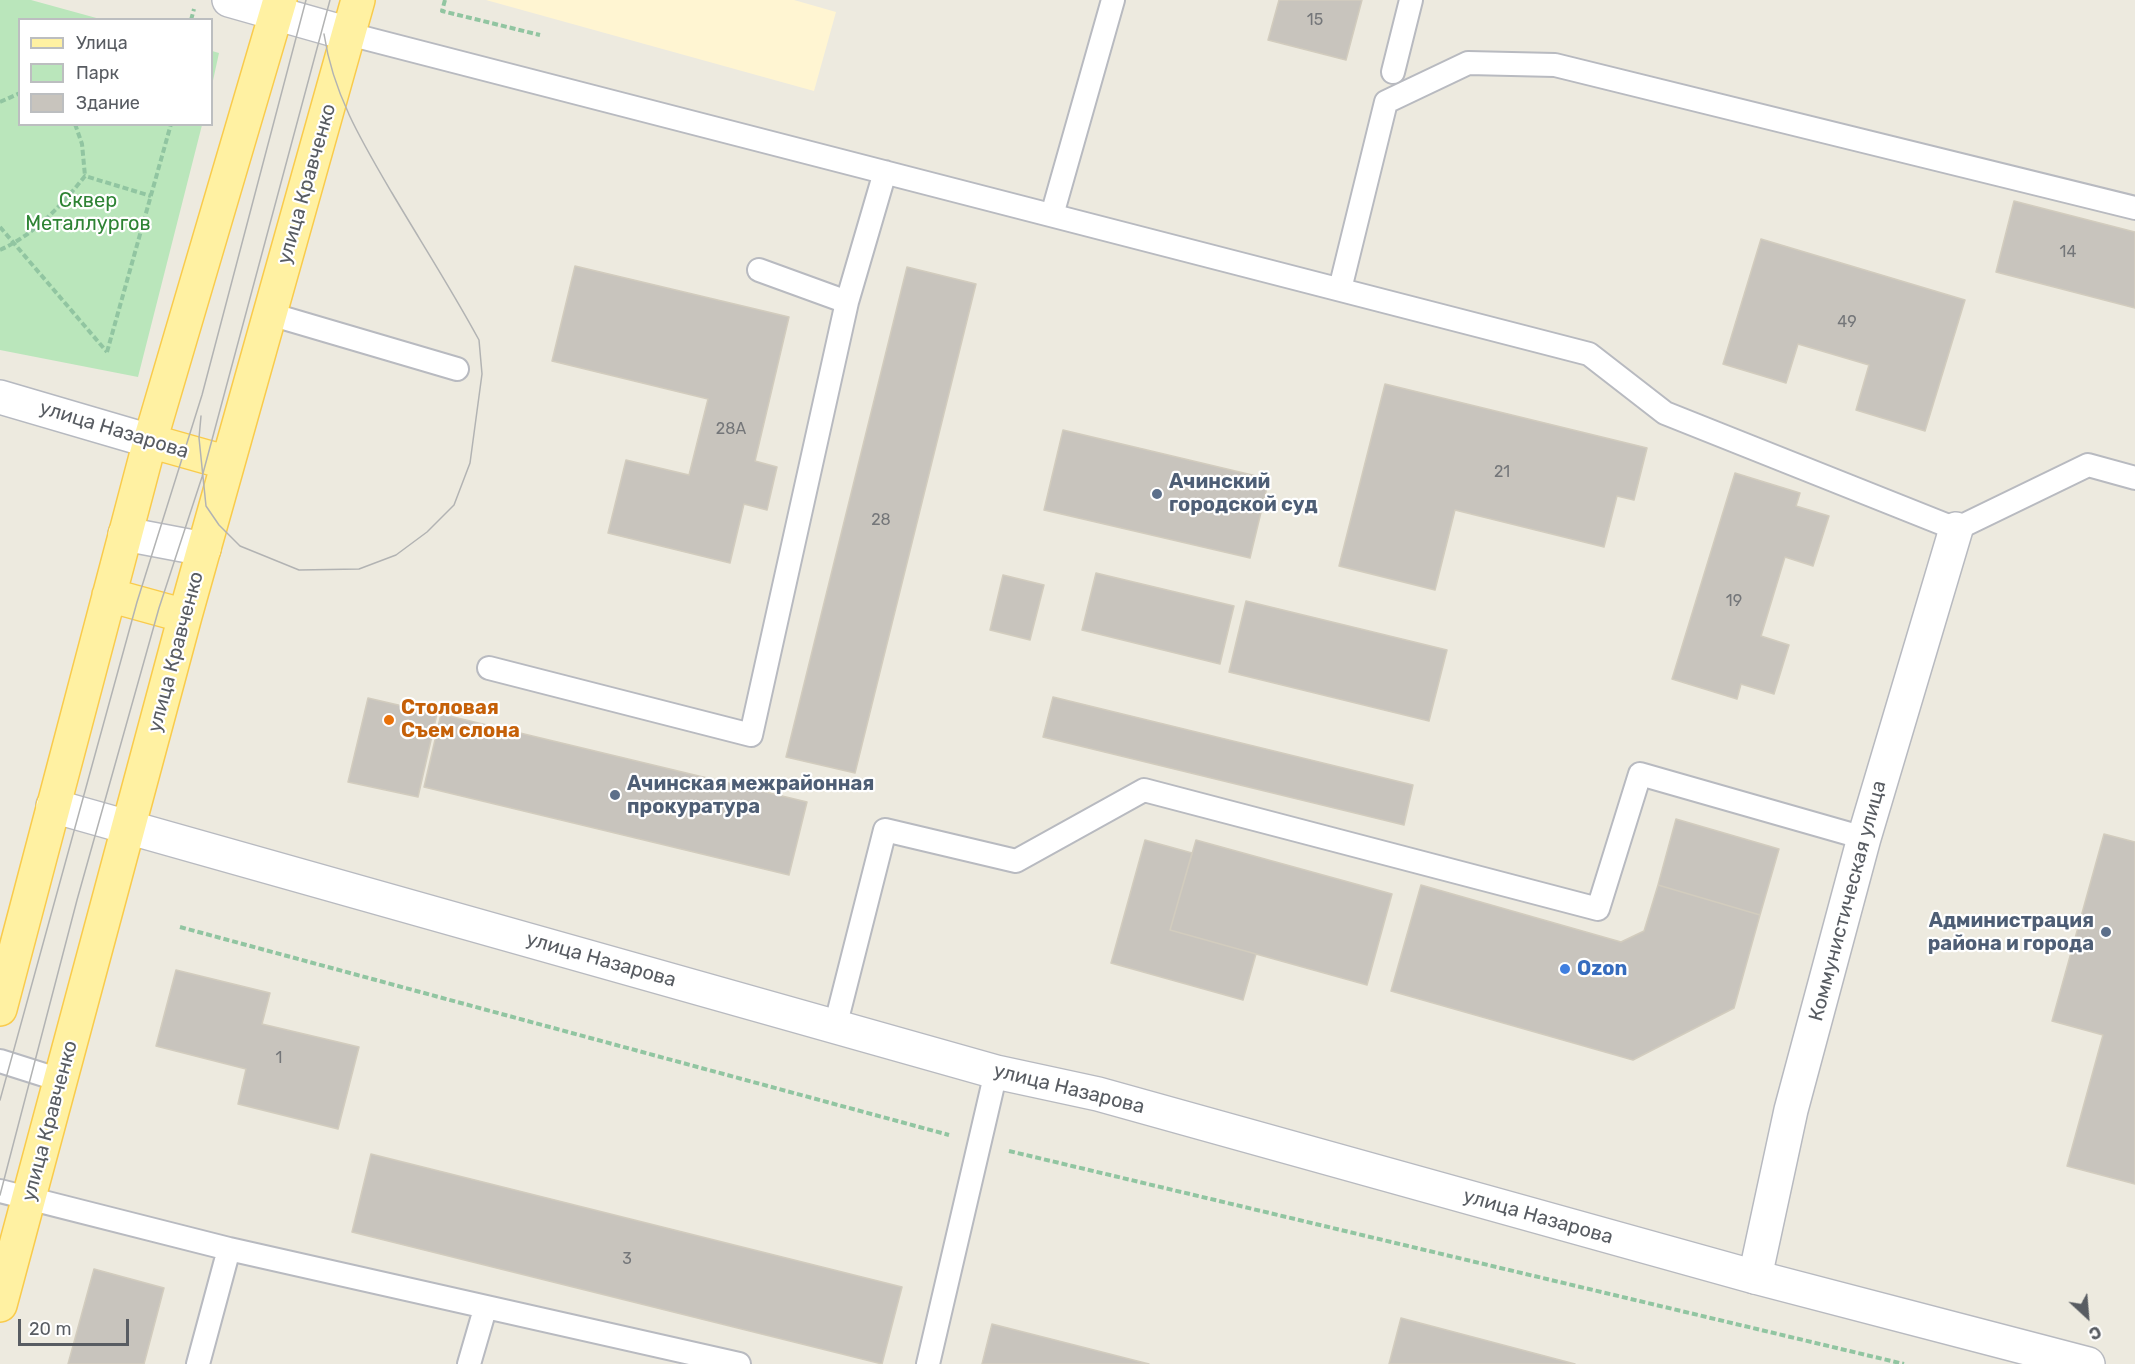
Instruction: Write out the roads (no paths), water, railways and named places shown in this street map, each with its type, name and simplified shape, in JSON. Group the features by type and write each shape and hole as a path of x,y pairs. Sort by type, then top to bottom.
{"main road":[{"name":"улица Кравченко","path":"0,1305 14,1195 60,1080 185,616 358,0"},
{"path":"0,1008 150,441 278,7"},
{"name":"улица Назарова","path":"150,441 228,463"},
{"path":"109,595 185,616"}],"street":[{"path":"229,0 278,7 349,34"},
{"name":"улица Назарова","path":"0,397 150,441"},
{"name":"Коммунистическая улица","path":"1755,1277 1791,1110 1864,838 1956,529"},
{"path":"125,534 204,549"},
{"name":"улица Назарова","path":"53,806 996,1072 1098,1094 1755,1277 2088,1364"}],"lane":[{"path":"1052,215 1113,0"},
{"path":"1393,72 1411,0"},
{"path":"349,34 1589,354 1665,413 1956,529 2088,465 2135,478"},
{"path":"1340,289 1386,102 1468,63 1555,65 2135,208"},
{"path":"489,668 751,735 847,302 885,172"},
{"path":"759,270 847,302"},
{"path":"270,314 456,369"},
{"path":"835,1027 885,830 1016,861 1144,790 1598,909 1640,774 1864,838"},
{"path":"0,1061 60,1080"},
{"path":"928,1364 996,1072"},
{"path":"14,1195 229,1249 485,1309 627,1337 738,1364"},
{"path":"198,1364 229,1249"},
{"path":"469,1364 485,1309"}],"tram line":[{"path":"0,1100 137,602 202,395 306,0"},
{"path":"0,1195 77,900 159,608 202,477 330,0"},
{"path":"201,416 199,438 206,506 219,525 240,546 299,570 359,569 396,555 427,532 454,505 470,463 482,374 479,340 350,117 334,77 324,34"}],"place":[{"name":"Ачинский городской суд","path":"1157,494"},
{"name":"Столовая Съем слона","path":"389,720"},
{"name":"Ачинская межрайонная прокуратура","path":"615,795"},
{"name":"Администрация района и города","path":"2106,932"},
{"name":"Ozon","path":"1565,969"}],"park label":[{"name":"Сквер Металлургов","path":"88,212"}]}
